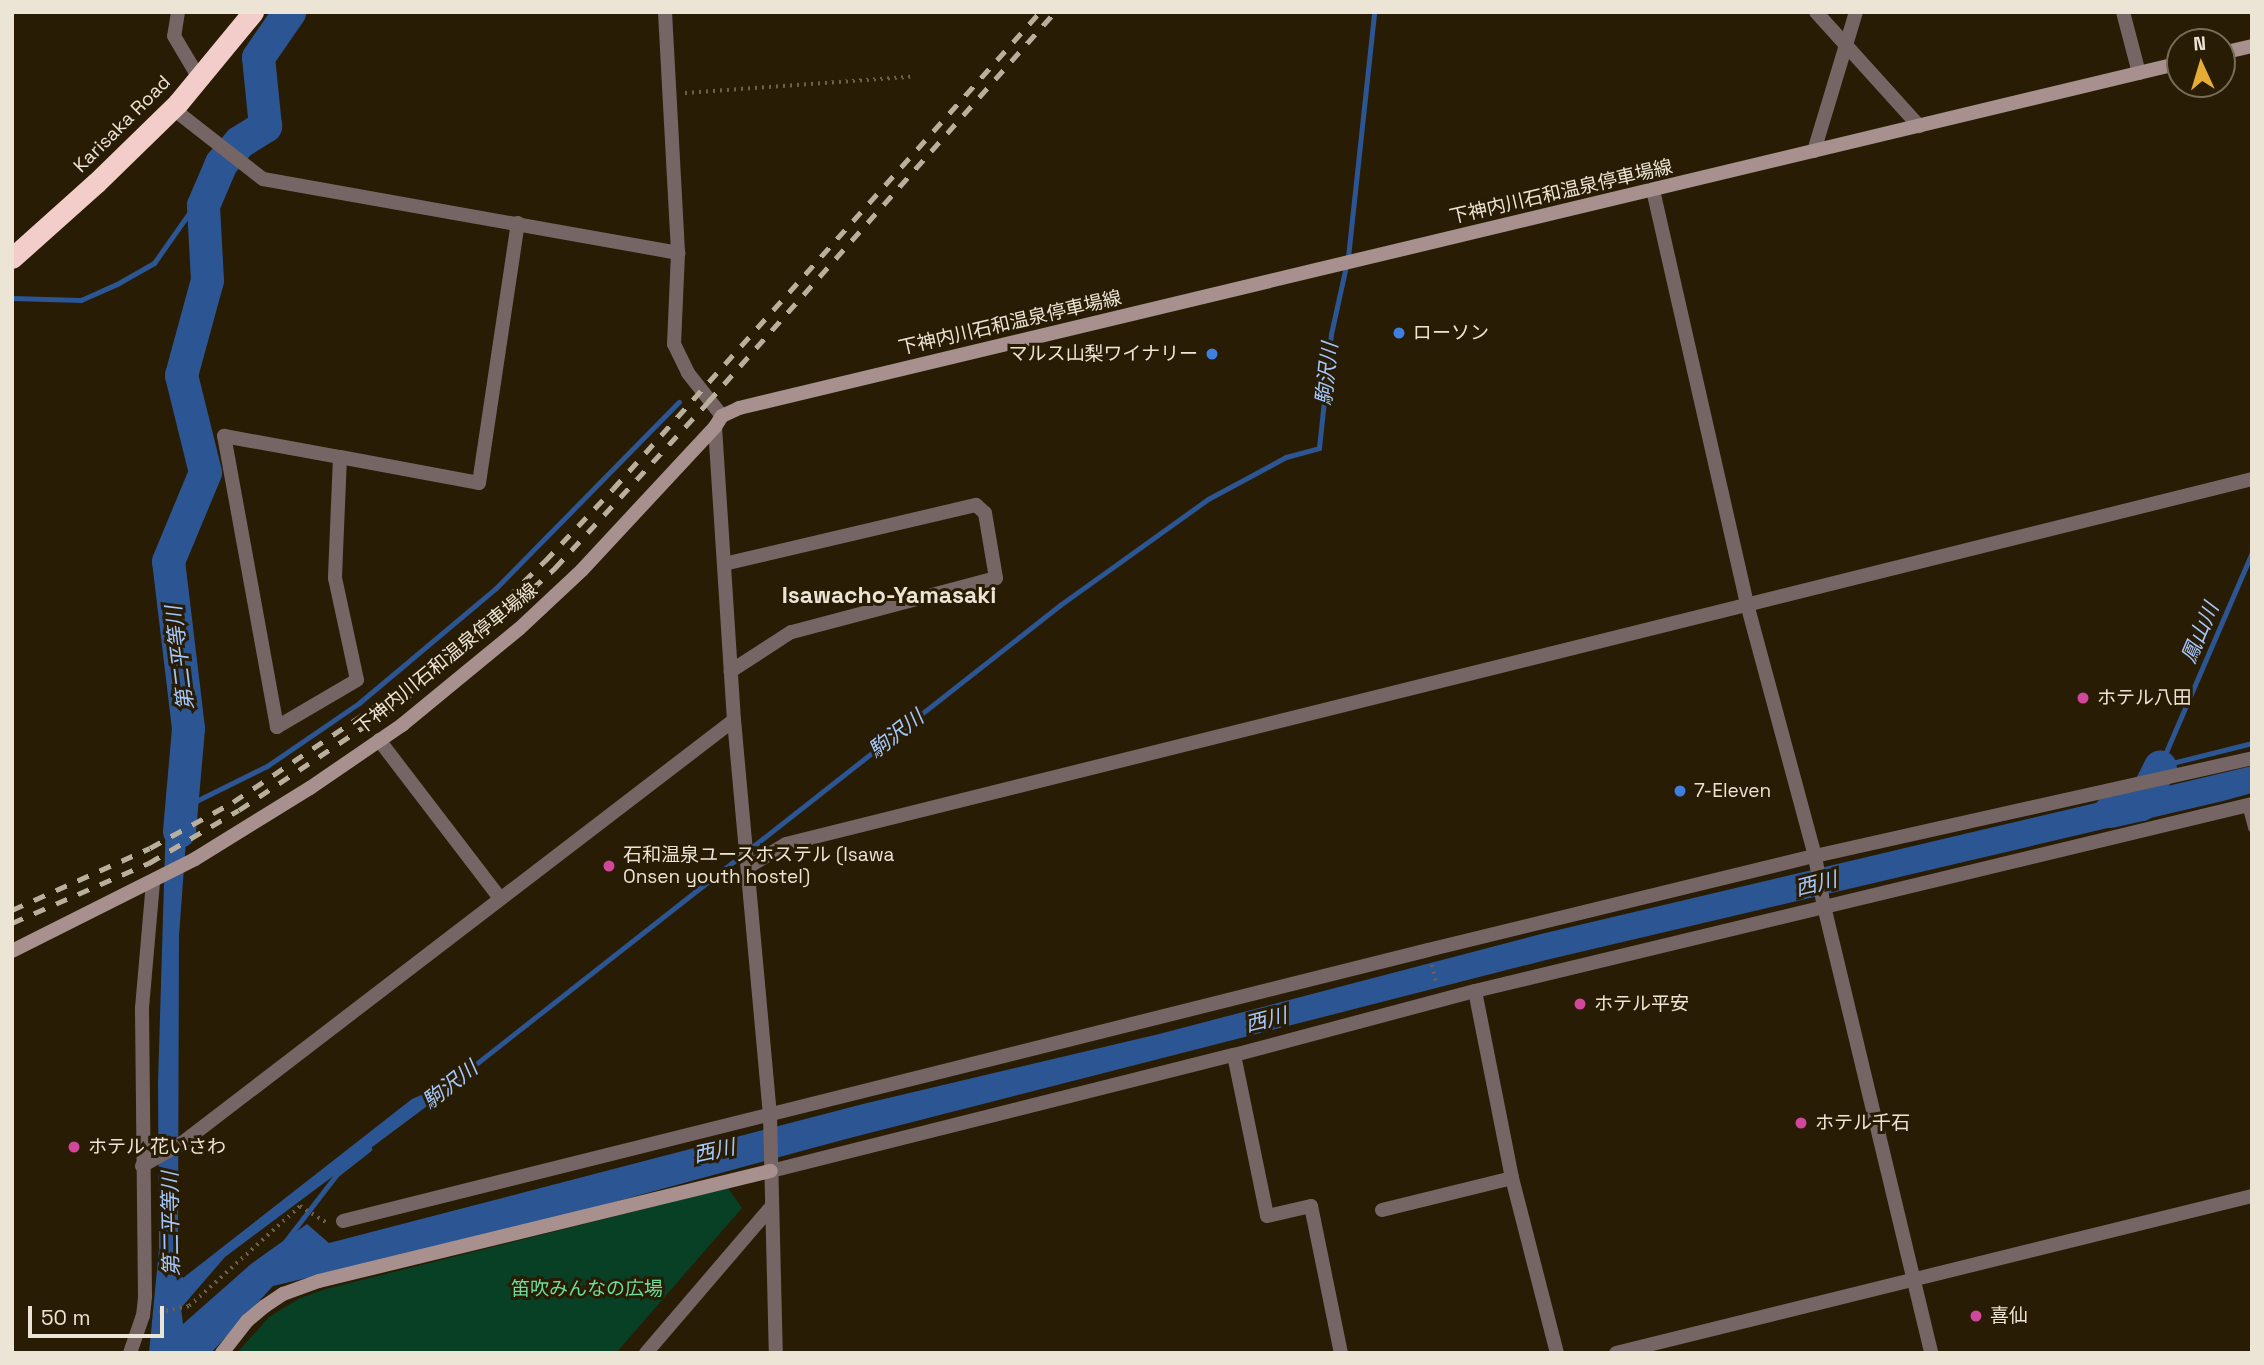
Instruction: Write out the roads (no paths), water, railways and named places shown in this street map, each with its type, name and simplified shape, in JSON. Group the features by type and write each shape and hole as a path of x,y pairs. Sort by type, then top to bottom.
{"highway":[{"name":"Karisaka Road","path":"12,258 96,183 172,108 253,12"}],"main road":[{"name":"下神内川石和温泉停車場線","path":"12,951 195,859 310,788 379,740 519,629 582,570 718,421 776,399 2166,66"},
{"path":"222,1353 247,1321 265,1306 284,1294 319,1281 771,1167"}],"street":[{"path":"177,12 174,36 199,78"},
{"path":"665,12 678,253 674,344 718,421 734,720 770,1121 776,1353"},
{"path":"1816,12 1847,43 1919,126"},
{"path":"1814,151 1856,12"},
{"path":"2123,12 2139,73"},
{"path":"172,108 263,179 678,253"},
{"path":"1653,190 1747,604 1816,862 1931,1353"},
{"path":"340,457 335,578 357,680 277,727 224,436 340,457 479,483 518,223"},
{"path":"747,866 786,844 2252,480"},
{"path":"724,564 976,505 985,513 996,578 791,632 731,671"},
{"path":"147,1164 182,1143 499,897 734,720"},
{"path":"379,740 499,897"},
{"path":"343,1221 770,1121 935,1070 1429,950 1816,862 2252,758"},
{"path":"771,1167 1234,1055 1441,1002 1475,990 2249,804"},
{"path":"130,1353 143,1316 145,1296 147,1164 142,1008 155,879"},
{"path":"1475,990 1512,1178 1558,1353"},
{"path":"1234,1055 1267,1216 1311,1206 1342,1353"},
{"path":"1382,1210 1512,1178"},
{"path":"1616,1353 2252,1196"},
{"path":"646,1353 771,1207"}],"lane":[{"path":"2249,804 2252,828"}],"water":[{"path":"2252,766 2252,793 2223,801 1546,960 846,1139 522,1227 273,1286 211,1353 149,1353 159,1249 158,1083 167,785 190,786 179,936 178,1246 183,1278 412,1099 470,1074 225,1257 181,1308 183,1324 251,1264 307,1224 329,1243 863,1104 1159,1034 1541,934"}],"waterway":[{"name":"第二平等川","path":"179,831 188,728 168,561 205,472 181,375 207,280 203,205 221,163 239,142 265,126 258,57 289,12"},
{"name":"駒沢川","path":"453,1082 1060,605 1208,499 1286,457 1319,448 1331,334 1348,257 1374,12"},
{"path":"12,298 81,300 117,284 154,263 192,209"},
{"path":"184,807 267,766 359,703 496,588 679,402"},
{"name":"鳳山川","path":"2160,766 2252,552"},
{"name":"西川","path":"2160,766 2252,743"},
{"name":"西川","path":"2110,811 2141,804 2160,766"},
{"name":"駒沢川","path":"284,1243 337,1174 369,1149"}],"railway":[{"path":"489,615 613,489 1040,12"},
{"path":"12,923 149,863 239,810 404,700 479,637 555,568 708,402 1055,12"},
{"path":"12,910 150,848 233,802 397,692 433,662"}],"place":[{"name":"ローソン","path":"1399,333"},
{"name":"マルス山梨ワイナリー","path":"1212,354"},
{"name":"ホテル八田","path":"2083,698"},
{"name":"7-Eleven","path":"1680,791"},
{"name":"石和温泉ユースホステル (Isawa Onsen youth hostel)","path":"609,866"},
{"name":"ホテル平安","path":"1580,1004"},
{"name":"ホテル千石","path":"1801,1123"},
{"name":"ホテル 花いさわ","path":"74,1147"},
{"name":"喜仙","path":"1976,1316"}],"district":[{"name":"Isawacho-Yamasaki","path":"889,595"}],"park label":[{"name":"笛吹みんなの広場","path":"587,1289"}]}
